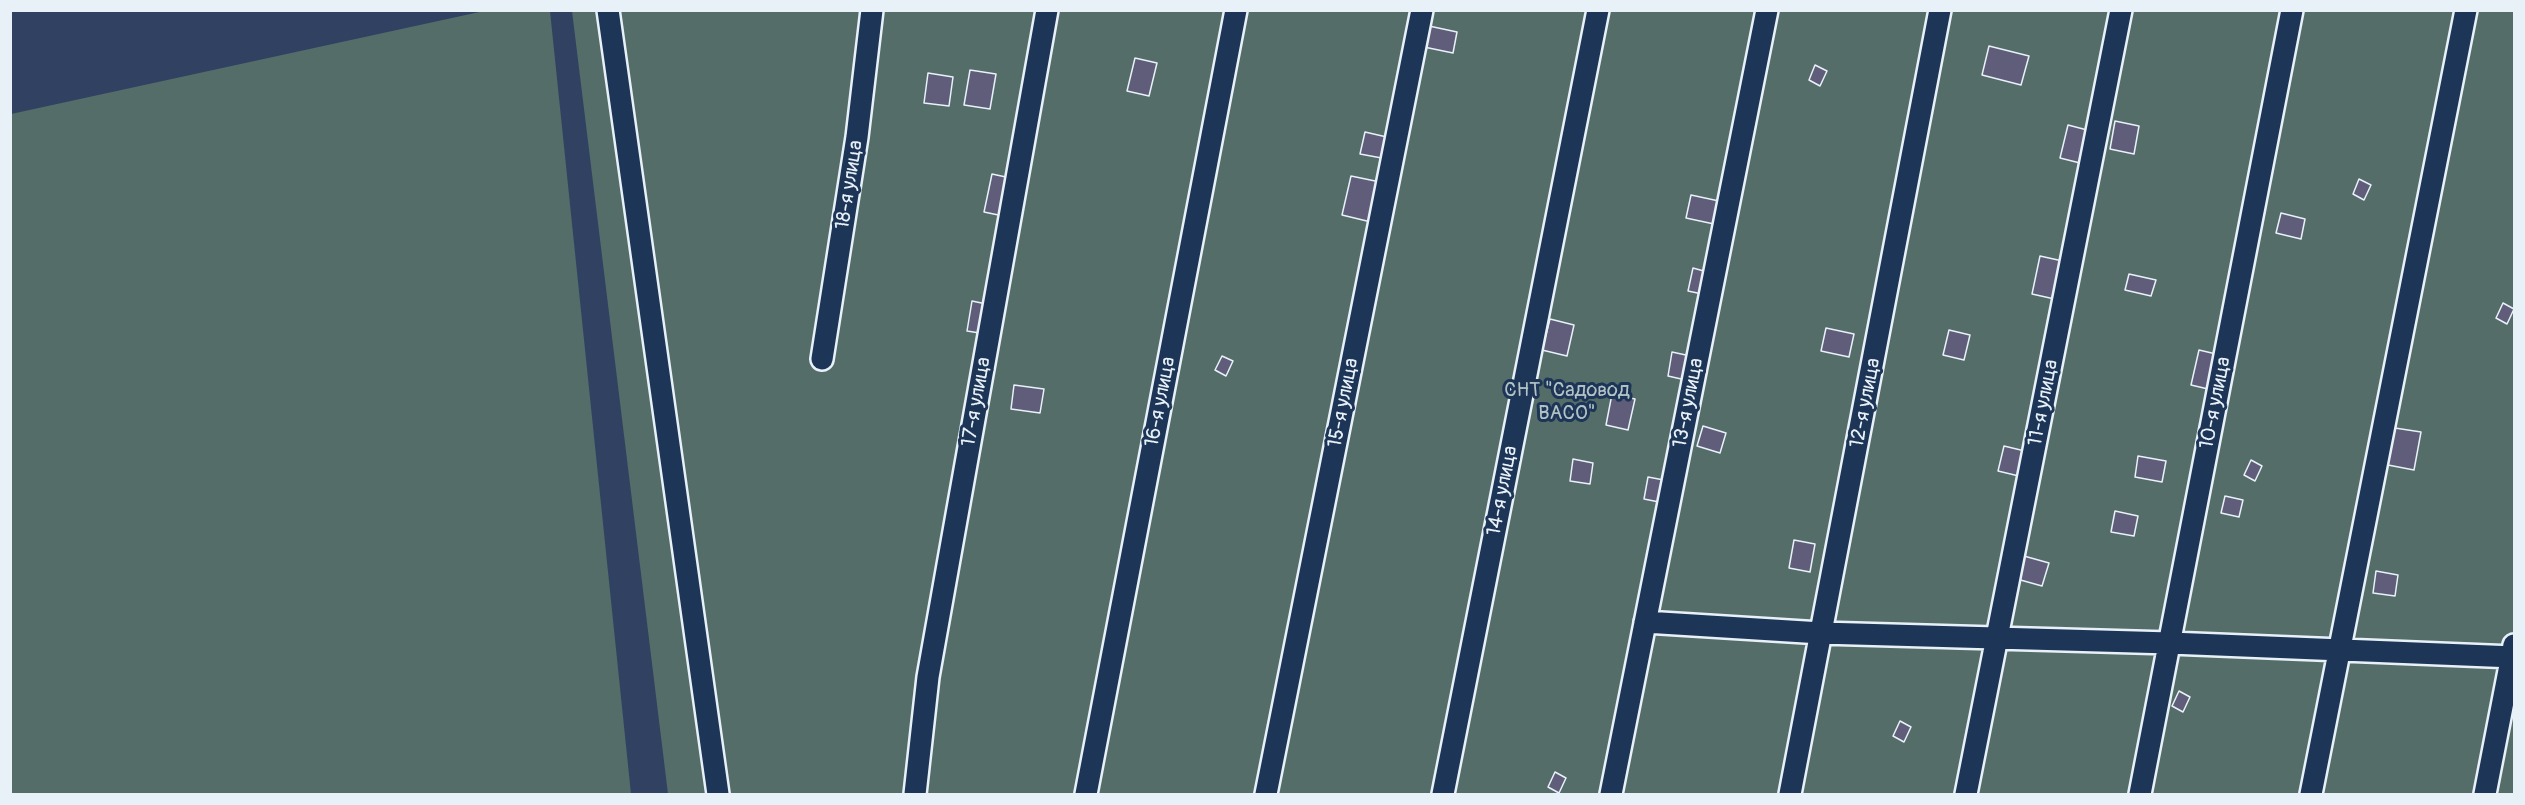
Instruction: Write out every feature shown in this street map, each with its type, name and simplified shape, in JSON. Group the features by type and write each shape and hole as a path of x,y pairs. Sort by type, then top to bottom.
{"street":[{"path":"608,10 718,795"},
{"name":"18-я улица","path":"822,359 857,137 872,10"},
{"name":"17-я улица","path":"915,795 928,677 1047,10"},
{"name":"16-я улица","path":"1086,795 1236,10"},
{"name":"15-я улица","path":"1266,795 1422,10"},
{"name":"14-я улица","path":"1443,795 1598,10"},
{"name":"13-я улица","path":"1611,795 1767,10"},
{"name":"12-я улица","path":"1790,795 1941,10"},
{"name":"11-я улица","path":"1966,795 2121,10"},
{"name":"10-я улица","path":"2140,795 2292,10"},
{"path":"2312,795 2466,10"},
{"path":"1645,622 1821,633 2340,650 2514,653 2485,795"}],"green space":[{"path":"484,11 550,11 631,794 11,794 11,114"},
{"name":"СНТ \"Садовод ВАСО\"","path":"572,11 2514,11 2514,794 668,794"}],"building":[{"path":"1429,26 1457,32 1453,53 1424,47"},
{"path":"1989,46 2029,56 2021,85 1982,75"},
{"path":"1135,58 1157,63 1149,96 1127,91"},
{"path":"1815,65 1827,71 1820,86 1809,80"},
{"path":"970,70 996,74 990,109 964,105"},
{"path":"928,73 953,77 949,106 924,103"},
{"path":"2115,121 2139,126 2134,154 2110,149"},
{"path":"2068,125 2091,131 2084,164 2060,158"},
{"path":"1365,132 1391,138 1387,159 1360,154"},
{"path":"992,174 1015,179 1008,217 984,212"},
{"path":"1351,176 1380,182 1371,222 1342,215"},
{"path":"2359,179 2371,185 2364,200 2353,194"},
{"path":"1691,195 1719,201 1714,224 1686,218"},
{"path":"2281,213 2305,219 2301,239 2276,233"},
{"path":"2040,256 2067,262 2059,300 2032,294"},
{"path":"1693,268 1711,273 1707,295 1688,291"},
{"path":"2129,274 2156,280 2151,296 2125,290"},
{"path":"972,301 991,305 986,334 967,331"},
{"path":"2503,303 2514,309 2507,324 2496,318"},
{"path":"1550,319 1574,325 1567,356 1542,350"},
{"path":"1826,328 1854,334 1849,357 1821,351"},
{"path":"1949,330 1970,335 1964,360 1943,355"},
{"path":"2199,350 2216,354 2208,389 2191,385"},
{"path":"1672,352 1695,357 1690,381 1668,376"},
{"path":"1222,356 1233,361 1226,376 1215,370"},
{"path":"1014,385 1044,389 1040,413 1011,409"},
{"path":"1612,394 1635,399 1628,430 1606,425"},
{"path":"1703,426 1726,433 1720,453 1697,446"},
{"path":"2395,428 2421,432 2414,470 2388,465"},
{"path":"2004,446 2029,452 2023,477 1998,471"},
{"path":"2138,456 2166,461 2162,482 2135,477"},
{"path":"1573,459 1593,463 1590,484 1570,481"},
{"path":"2251,460 2262,466 2255,481 2244,475"},
{"path":"1648,477 1669,481 1664,503 1644,499"},
{"path":"2225,496 2243,500 2239,517 2221,513"},
{"path":"2115,511 2138,516 2134,536 2111,532"},
{"path":"1794,540 1815,544 1810,572 1789,568"},
{"path":"2024,556 2049,563 2042,586 2017,579"},
{"path":"2376,571 2398,575 2395,596 2373,593"},
{"path":"2179,691 2190,697 2183,712 2172,706"},
{"path":"1900,721 1911,727 1904,742 1893,736"},
{"path":"1555,772 1566,778 1559,793 1548,787"}]}
